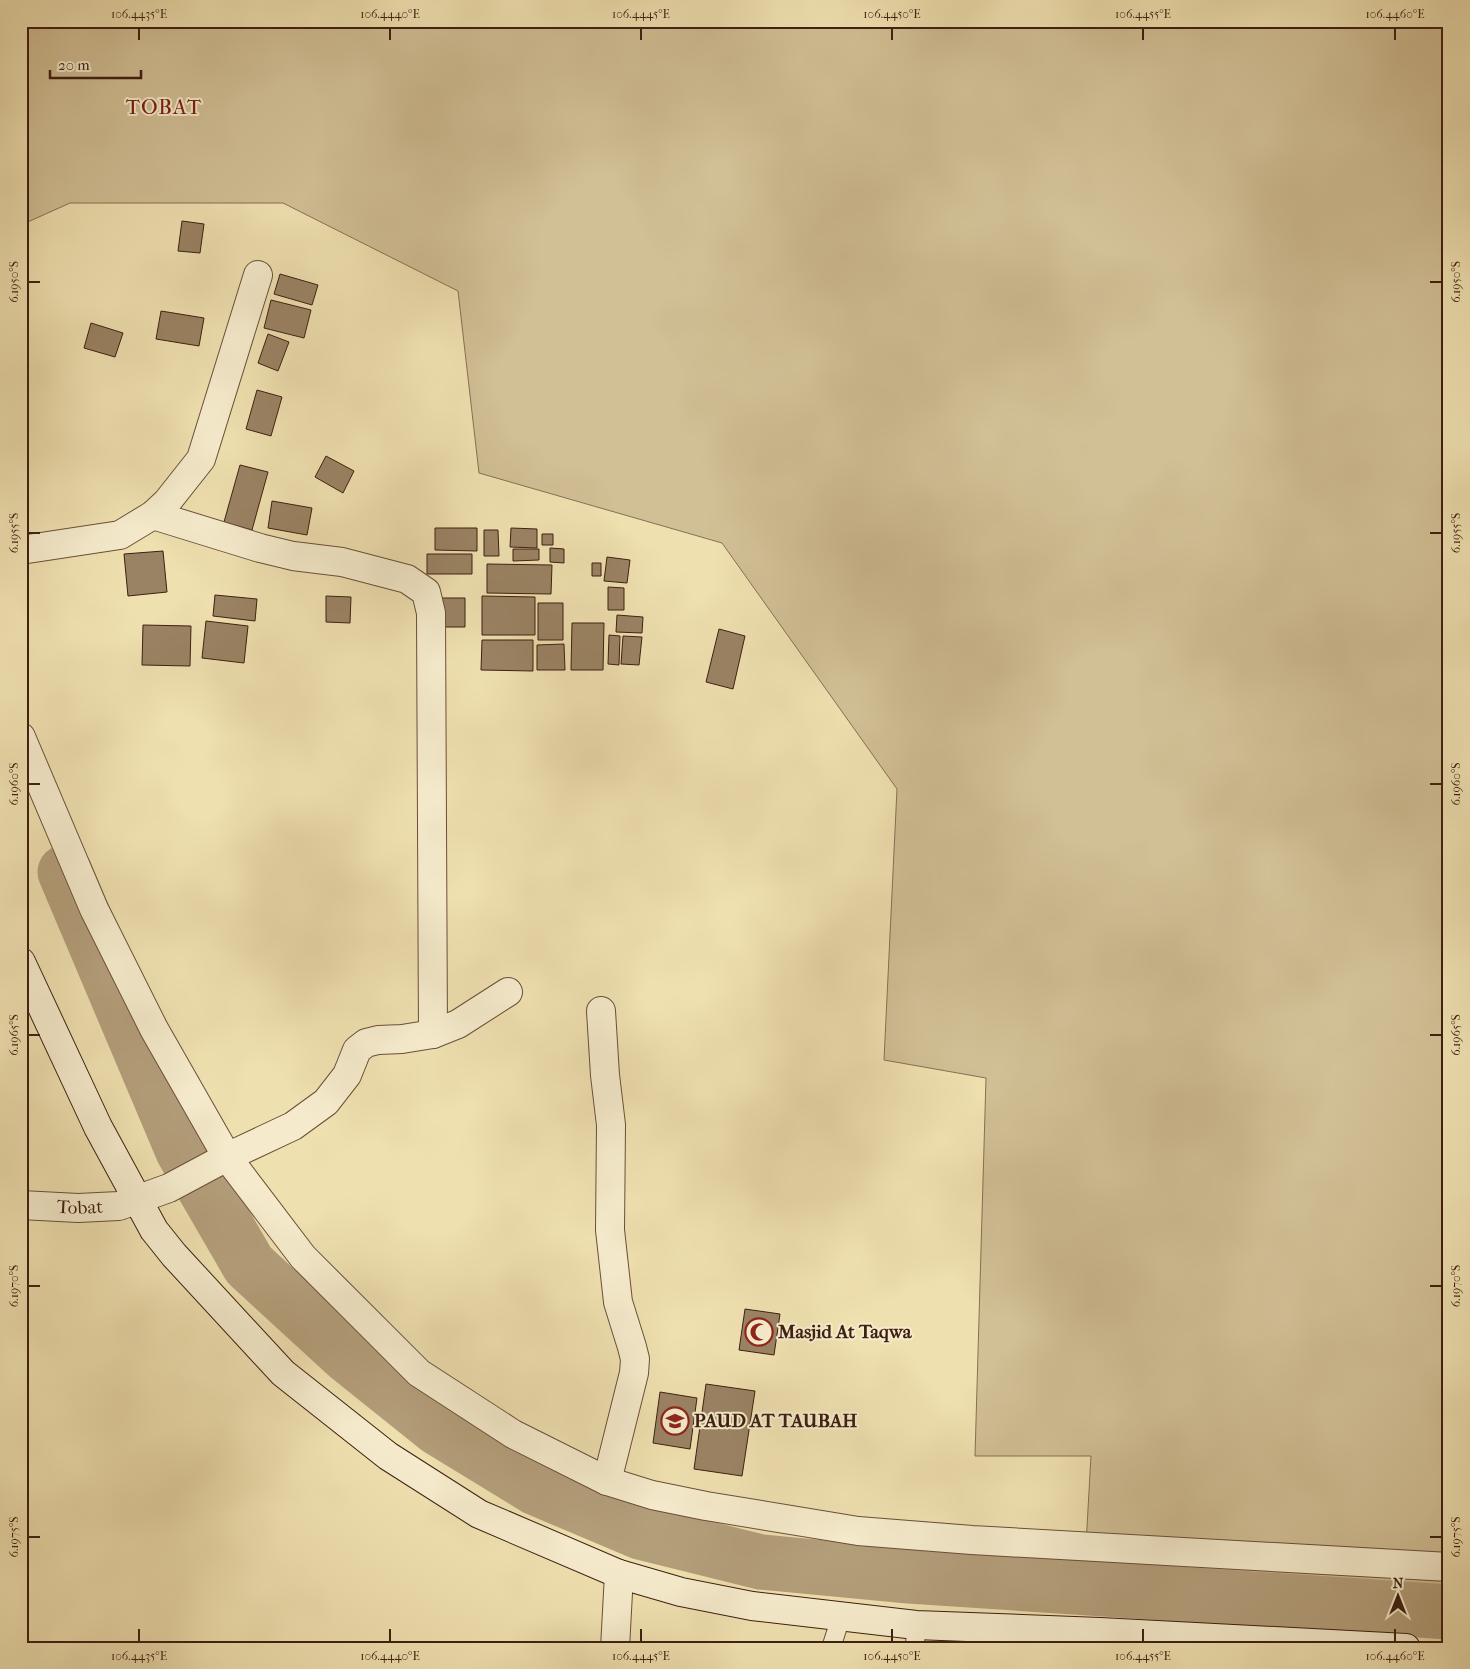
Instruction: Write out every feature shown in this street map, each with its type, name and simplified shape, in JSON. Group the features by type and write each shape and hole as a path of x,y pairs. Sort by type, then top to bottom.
{"street":[{"path":"21,550 120,535 153,515 167,502 201,459 258,275"},
{"path":"153,515 260,548 293,556 342,562 406,579 426,592 431,614 433,1034"},
{"path":"21,737 94,909 154,1029 215,1163 302,1258 419,1373 512,1434 607,1481 652,1495 706,1506 858,1530 972,1540 1449,1567"},
{"path":"21,962 98,1127 154,1230 174,1256 283,1373 388,1456 479,1514 619,1574 681,1592 752,1606 840,1617 915,1636 1100,1632 1406,1648"},
{"name":"Tobat","path":"21,1206 78,1208 119,1206 169,1188 215,1163 292,1126 326,1102 347,1075 357,1050 366,1043 433,1034 458,1024 508,992"},
{"path":"602,1010 605,1075 611,1126 610,1230 618,1302 635,1359 634,1373 607,1481"},
{"path":"615,1648 619,1574"}],"lane":[{"path":"831,1648 840,1617"}],"shaded area":[{"path":"21,21 1449,21 1449,1617 1336,1614 1083,1598 1091,1456 975,1456 986,1078 884,1060 897,789 722,543 479,473 458,291 283,203 70,203 21,225"}],"building":[{"path":"182,221 204,224 200,253 178,251"},
{"path":"280,274 318,285 312,305 274,294"},
{"path":"271,300 311,310 304,338 264,328"},
{"path":"161,311 204,318 199,346 156,339"},
{"path":"91,323 123,333 115,357 84,348"},
{"path":"268,334 289,342 278,371 258,363"},
{"path":"257,390 282,397 271,436 246,429"},
{"path":"326,456 354,471 343,493 315,477"},
{"path":"240,465 268,472 252,530 224,522"},
{"path":"272,501 312,508 307,535 268,528"},
{"path":"435,528 477,528 477,551 435,550"},
{"path":"511,528 537,529 537,548 510,547"},
{"path":"484,530 498,530 499,556 484,556"},
{"path":"542,534 553,534 553,545 542,545"},
{"path":"550,548 564,549 564,563 550,562"},
{"path":"513,549 539,549 539,560 513,561"},
{"path":"163,551 167,592 128,596 124,554"},
{"path":"427,554 472,554 472,574 427,574"},
{"path":"607,557 630,560 627,583 604,581"},
{"path":"592,563 601,563 601,576 592,576"},
{"path":"487,564 552,565 551,594 487,593"},
{"path":"608,587 624,588 624,610 608,610"},
{"path":"215,595 257,599 255,621 213,616"},
{"path":"326,596 351,597 350,623 326,622"},
{"path":"482,596 535,597 535,635 482,635"},
{"path":"439,598 465,598 465,627 439,627"},
{"path":"538,603 563,603 563,640 538,640"},
{"path":"617,615 643,617 642,633 616,632"},
{"path":"206,621 248,626 244,663 202,658"},
{"path":"572,623 604,623 603,670 571,670"},
{"path":"143,625 191,626 190,666 142,665"},
{"path":"719,629 745,636 733,689 706,682"},
{"path":"609,635 620,636 619,665 608,664"},
{"path":"623,636 642,637 639,665 621,664"},
{"path":"482,640 533,640 533,671 481,670"},
{"path":"564,644 565,670 537,670 537,645"},
{"name":"Masjid At Taqwa","path":"745,1309 780,1314 774,1355 739,1350"},
{"path":"706,1384 755,1391 742,1476 694,1469"},
{"name":"PAUD AT TAUBAH","path":"660,1392 697,1398 690,1449 653,1443"}],"waterway":[{"path":"65,872 183,1151 249,1265 347,1355 438,1428 536,1488 640,1532 761,1562 909,1576 1449,1612"}],"place":[{"name":"Masjid At Taqwa","path":"759,1332"},
{"name":"PAUD AT TAUBAH","path":"675,1421"}],"district":[{"name":"TOBAT","path":"164,107"}]}
